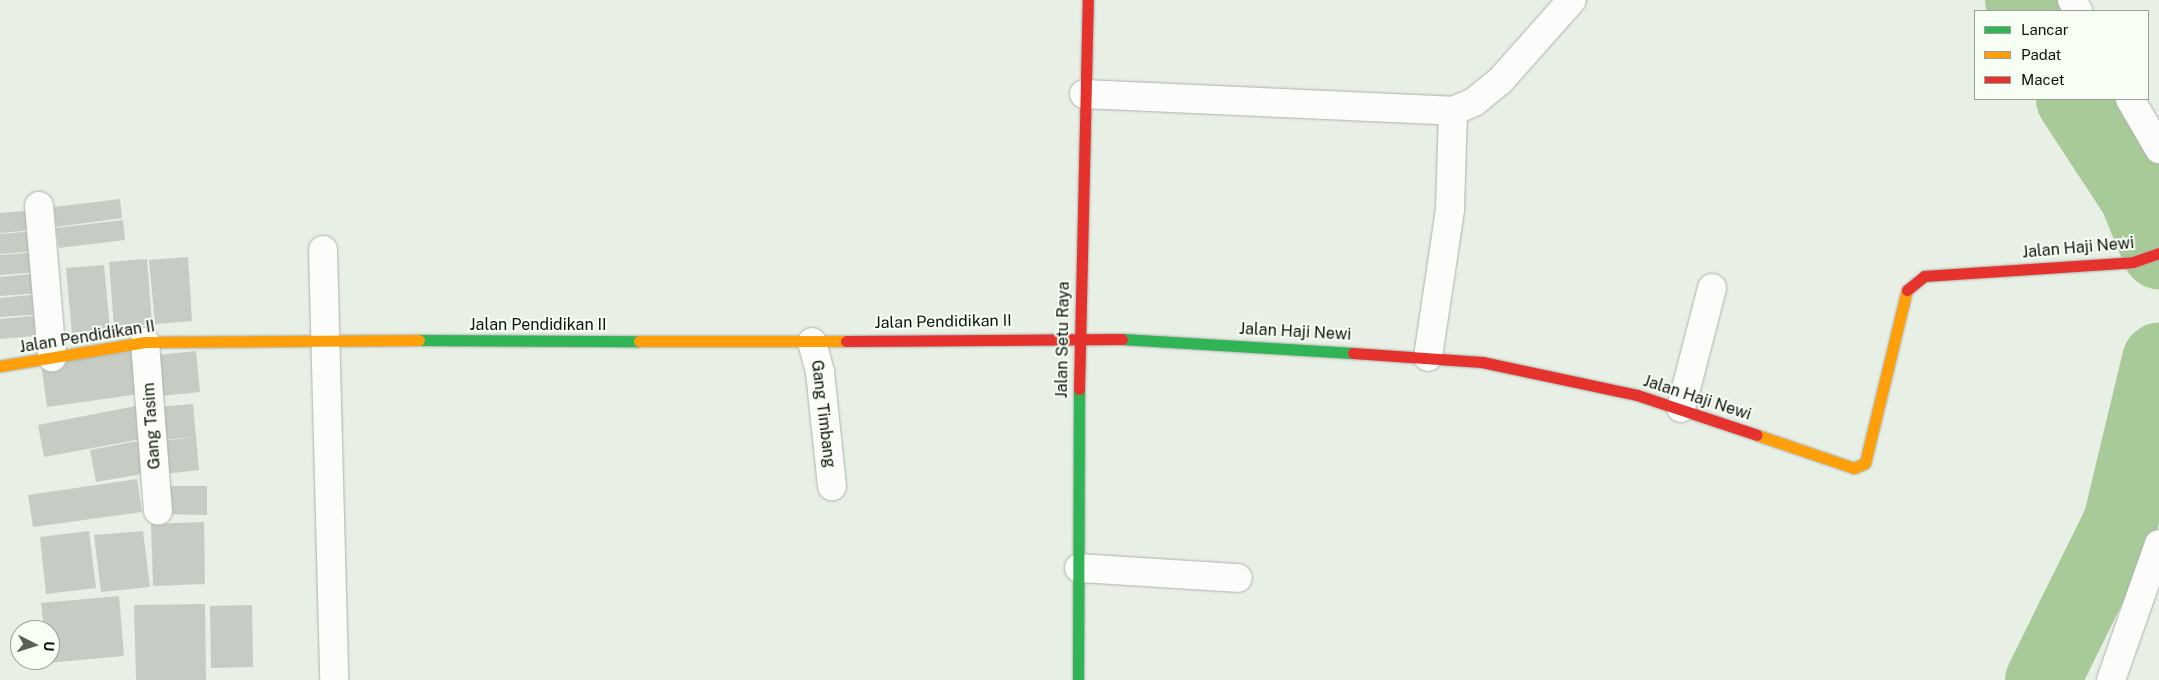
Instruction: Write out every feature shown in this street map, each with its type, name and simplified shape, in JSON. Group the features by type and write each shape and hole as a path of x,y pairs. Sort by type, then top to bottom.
{"street":[{"name":"Jalan Setu Raya","path":"1078,680 1079,337 1088,0"},
{"path":"1084,94 1453,111 1474,102 1500,81 1572,0"},
{"path":"2131,100 2159,149"},
{"path":"1428,357 1450,210 1453,111"},
{"path":"39,206 52,357"},
{"path":"323,250 334,680"},
{"name":"Jalan Haji Newi","path":"1079,337 1428,357 1482,362 1637,395 1854,468 1861,466 1868,456 1907,290 1914,281 1924,276 2133,262 2159,253"},
{"path":"1680,408 1712,288"},
{"name":"Jalan Pendidikan II","path":"0,366 145,342 812,342 1079,337"},
{"name":"Gang Tasim","path":"145,342 158,511"},
{"name":"Gang Timbang","path":"812,342 820,372 832,486"},
{"path":"2111,680 2159,544"},
{"path":"1079,568 1238,578"}],"building":[{"path":"120,199 122,218 56,227 54,207"},
{"path":"33,210 35,230 0,233 0,213"},
{"path":"123,220 125,240 59,248 56,228"},
{"path":"35,231 37,251 0,254 0,234"},
{"path":"37,252 39,272 0,275 0,255"},
{"path":"188,257 192,321 155,324 149,260"},
{"path":"147,259 152,324 114,327 109,262"},
{"path":"104,265 110,329 72,333 66,268"},
{"path":"40,273 41,293 0,296 0,277"},
{"path":"41,294 43,314 0,317 0,298"},
{"path":"44,315 45,335 0,339 0,319"},
{"path":"134,351 139,394 47,407 41,363"},
{"path":"196,351 200,392 152,397 148,356"},
{"path":"146,404 152,437 44,457 38,425"},
{"path":"193,404 196,437 161,440 158,407"},
{"path":"196,437 199,470 164,474 161,441"},
{"path":"143,440 148,473 96,482 90,450"},
{"path":"137,479 142,512 33,527 28,495"},
{"path":"161,486 207,486 207,515 161,514"},
{"path":"204,522 205,584 153,586 151,524"},
{"path":"89,531 96,588 46,594 40,537"},
{"path":"143,531 150,587 101,592 94,535"},
{"path":"119,596 124,656 60,662 60,620 43,620 41,603"},
{"path":"205,604 206,680 136,680 134,605"},
{"path":"252,605 253,667 211,668 210,606"}],"waterway":[{"path":"2022,0 2025,10"},
{"path":"2074,100 2136,195 2159,251"},
{"path":"2042,680 2120,522 2159,360"}],"traffic: fast":[{"path":"1122,339 1353,353"},
{"path":"419,340 639,341"},
{"path":"1078,680 1079,389"}],"traffic: slow":[{"path":"1757,435 1854,468 1865,463 1907,290"},
{"path":"0,366 145,342 419,340"},
{"path":"639,341 846,341"}],"traffic: jam":[{"path":"1079,389 1088,0"},
{"path":"1907,290 1924,276 2133,262 2159,253"},
{"path":"846,341 1122,339"},
{"path":"1353,353 1482,362 1637,395 1757,435"}]}
